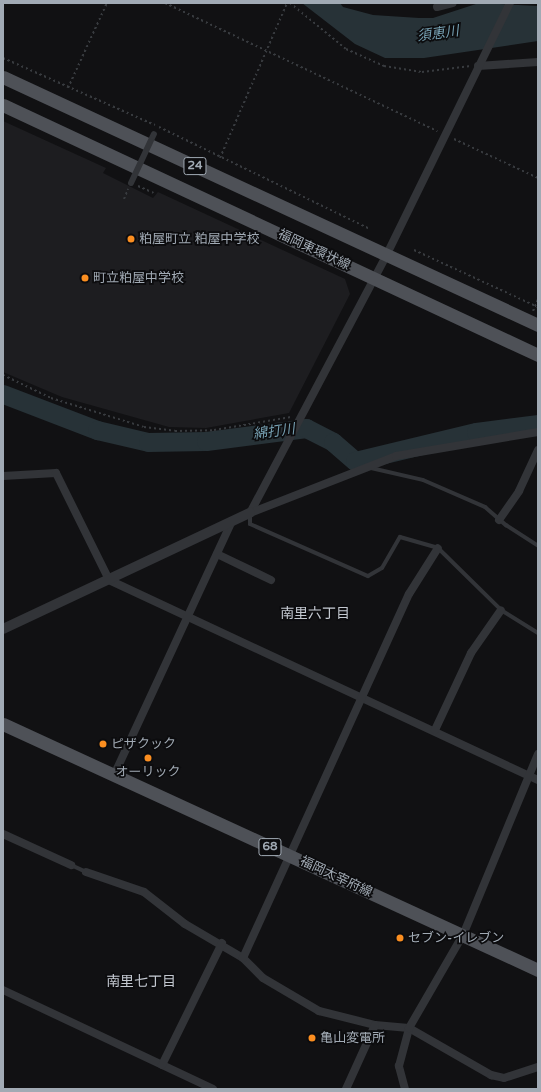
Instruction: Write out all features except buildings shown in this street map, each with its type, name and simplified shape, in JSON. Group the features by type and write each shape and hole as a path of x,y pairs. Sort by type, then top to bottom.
{"main road":[{"name":"福岡東環状線","path":"3,77 538,325"},
{"name":"福岡東環状線","path":"3,105 538,355"},
{"name":"福岡太宰府線","path":"3,724 115,773 538,970"}],"street":[{"path":"437,7 453,3"},
{"path":"250,513 387,254 444,134 510,3"},
{"path":"479,64 538,62"},
{"path":"131,183 154,134"},
{"path":"3,629 250,513 362,466 436,447 538,434"},
{"path":"499,520 519,491 538,450"},
{"path":"3,476 56,473 109,580 435,730 538,780"},
{"path":"115,773 232,522"},
{"path":"243,958 291,856 361,697 409,594 438,548"},
{"path":"217,554 271,580"},
{"path":"435,730 471,653 501,610"},
{"path":"406,1089 399,1066 409,1028 464,935 538,754"},
{"path":"3,834 71,865"},
{"path":"86,872 144,892 185,924 222,943 243,958 263,978 319,1011 375,1026 409,1028 491,1075 504,1078 538,1067"},
{"path":"162,1065 222,943"},
{"path":"3,990 214,1089"},
{"path":"346,1089 375,1026"}],"lane":[{"path":"362,466 423,480 485,507 499,520 538,546"},
{"path":"250,513 250,524 368,576 382,568 400,537 438,548 501,610 538,633"},
{"path":"71,865 86,872"}],"path":[{"path":"68,88 107,3"},
{"path":"165,3 538,178"},
{"path":"220,158 269,51 289,3 346,50 384,66 422,72 479,64"},
{"path":"3,58 196,144 220,158 370,229"},
{"path":"131,183 154,192"},
{"path":"414,250 537,306 538,299"},
{"path":"3,375 51,398 144,427 175,431 214,430 294,416 300,421"}],"shaded area":[{"name":"粕屋町立 粕屋中学校","path":"3,121 106,168 103,173 153,198 158,192 345,279 350,294 289,413 206,428 169,427 62,397 3,372"}],"water":[{"name":"須恵川","path":"302,3 340,3 343,7 373,15 419,18 433,18 479,3 538,6 538,41 424,58 385,58 355,44"}],"waterway":[{"name":"綿打川","path":"3,394 97,430 148,442 206,441 306,428 333,442 355,461 476,432 538,424"}],"place":[{"name":"粕屋町立 粕屋中学校","path":"131,239"},
{"name":"町立粕屋中学校","path":"85,278"},
{"name":"ピザクック","path":"103,744"},
{"name":"オーリック","path":"148,758"},
{"name":"セブン-イレブン","path":"400,938"},
{"name":"亀山変電所","path":"312,1038"}],"district":[{"name":"南里六丁目","path":"315,614"},
{"name":"南里七丁目","path":"141,982"}]}
